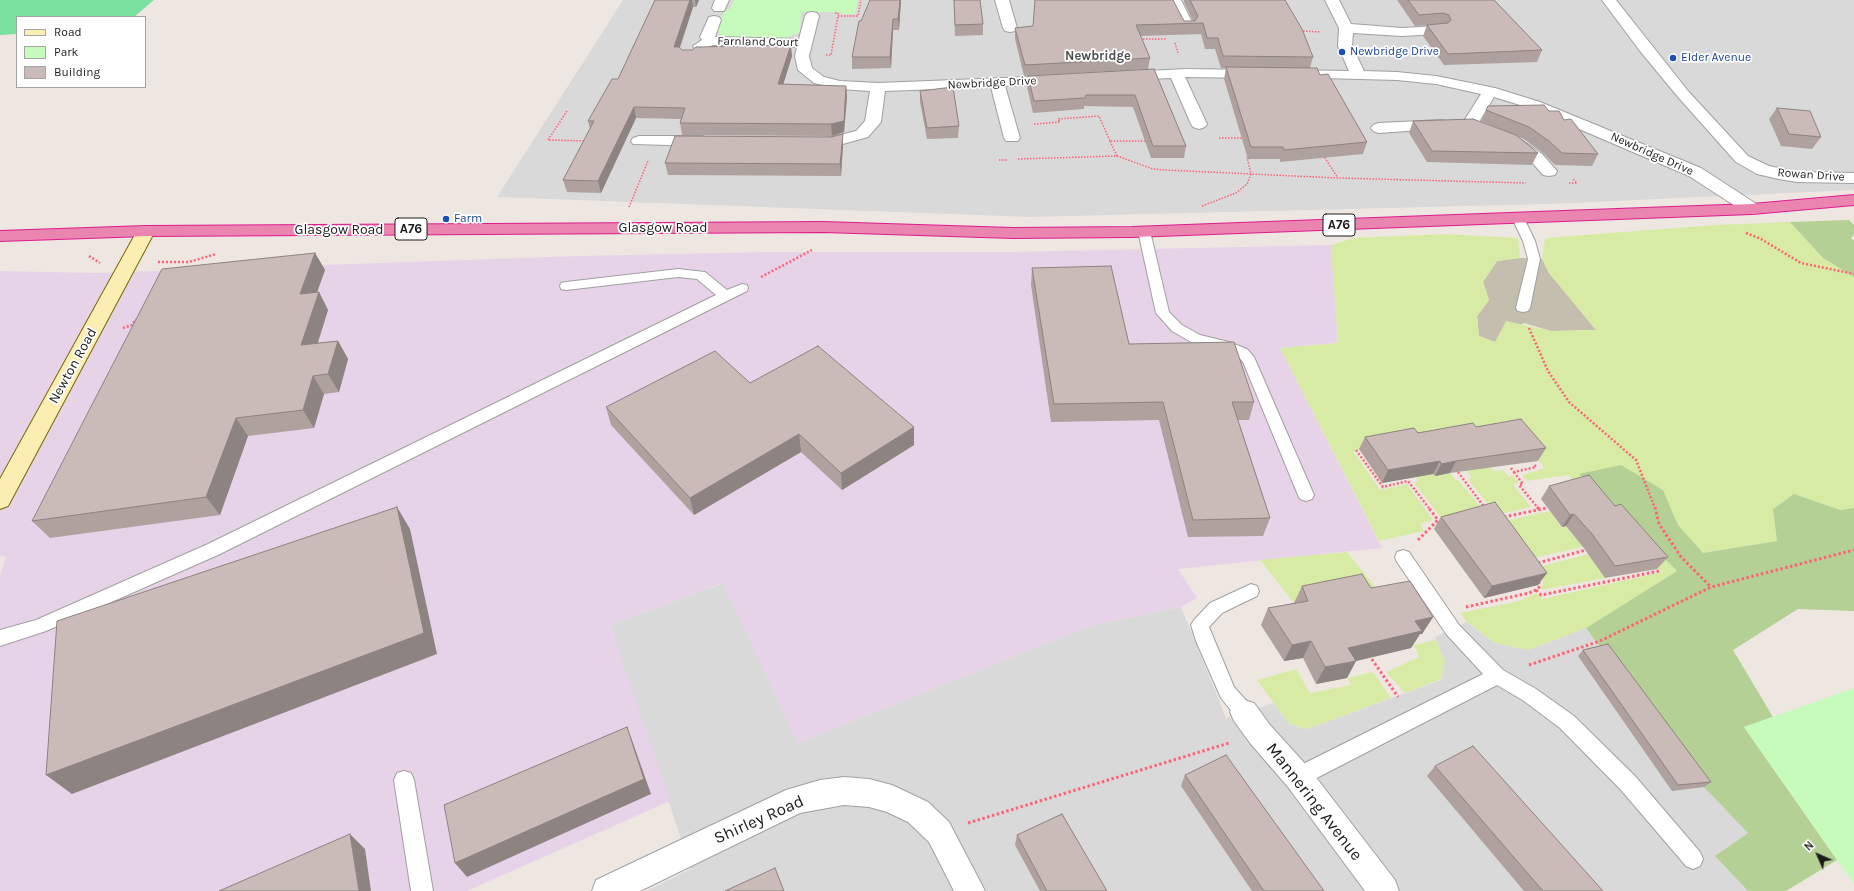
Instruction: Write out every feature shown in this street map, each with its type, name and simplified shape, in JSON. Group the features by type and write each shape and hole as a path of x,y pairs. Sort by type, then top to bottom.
{"highway":[{"name":"A76","path":"823,227 1013,233 1144,231 1752,209 1854,200"},
{"name":"Glasgow Road","path":"0,236 146,231 823,227"}],"street":[{"path":"1002,0 1010,28"},
{"path":"1174,0 1188,28"},
{"path":"1332,0 1346,30 1345,46 1358,74"},
{"name":"Rowan Drive","path":"1609,0 1645,48 1728,145 1751,165 1779,174 1797,177 1854,178"},
{"name":"Farnland Court","path":"711,41 707,37 718,9"},
{"name":"Newbridge Drive","path":"812,16 802,56 805,70 819,80 840,85 878,87 1075,79"},
{"path":"1346,30 1402,32 1438,30"},
{"name":"Farnland Court","path":"690,57 694,50 701,44 711,41 805,43"},
{"path":"1181,73 1199,124"},
{"name":"Newbridge Drive","path":"1114,76 1181,73 1358,74 1436,80 1490,91 1535,105 1695,172 1752,209"},
{"path":"997,83 1010,132"},
{"path":"797,142 832,142 862,134 872,122 878,87"},
{"path":"1470,124 1490,91"},
{"path":"1379,128 1470,124 1485,130"},
{"path":"1500,136 1517,143 1536,157 1549,171"},
{"path":"639,141 718,142"},
{"name":"Newton Road","path":"0,500 146,231"},
{"name":"Mannering Avenue","path":"1252,723 1298,776 1384,891"},
{"name":"Shirley Road","path":"608,891 796,800 820,794 844,791 869,793 892,799 918,812 939,832 970,891"}],"lane":[{"path":"1518,218 1529,241 1534,259 1523,308"},
{"path":"1144,231 1163,313 1177,328 1196,339 1224,345 1242,352 1249,360 1306,495"},
{"path":"566,286 678,273 701,276 725,296"},
{"path":"0,638 40,626 214,548 742,288"},
{"path":"1403,557 1453,630 1497,676 1530,695 1567,722 1628,783 1692,860"},
{"path":"1250,592 1216,608 1200,625 1205,641 1227,692 1252,723"},
{"path":"1298,776 1497,676"},
{"path":"404,780 422,891"}],"path":[{"path":"831,13 838,13 838,16 858,16 861,0"},
{"path":"1297,31 1346,30"},
{"path":"1135,39 1173,39 1181,73"},
{"path":"567,111 548,140 593,141"},
{"path":"1010,132 1060,122 1058,119 1099,116 1117,156"},
{"path":"1213,137 1251,138"},
{"path":"1243,138 1245,145"},
{"path":"1110,141 1148,141"},
{"path":"1197,208 1236,193 1247,184 1251,174 1246,152"},
{"path":"1321,153 1338,178"},
{"path":"1015,159 1117,156 1153,169 1338,178 1527,183"},
{"path":"999,160 1007,160"},
{"path":"1549,171 1566,170 1577,183 1563,183"},
{"path":"1703,211 1724,224 1761,239 1801,263 1854,274"},
{"path":"742,288 820,246 823,227"},
{"path":"184,266 189,262"},
{"path":"1523,308 1531,336 1548,370 1569,402 1636,460 1653,500 1659,524 1681,557 1710,587"},
{"path":"88,338 132,326 140,313"},
{"path":"1356,450 1383,487 1408,481 1438,520 1403,557"},
{"path":"1514,472 1536,467 1534,464"},
{"path":"1511,468 1523,484 1519,485 1539,509"},
{"path":"1458,472 1489,514"},
{"path":"1501,518 1547,508"},
{"path":"1536,564 1586,550"},
{"path":"1497,676 1600,641 1710,587 1854,550"},
{"path":"1536,590 1541,595 1660,571"},
{"path":"1440,611 1518,597 1536,590 1540,586 1535,576"},
{"path":"1368,652 1414,719"},
{"path":"939,832 1252,723"}],"shaded area":[{"path":"623,0 1854,0 1854,190 1549,204 1030,217 497,197"},
{"path":"1331,245 1338,343 1280,348 1382,548 1178,569 1197,598 1181,607 1090,626 798,743 723,583 610,625 670,801 467,891 0,891 0,575 6,556 0,556 0,271 99,273 578,256 769,252 1010,252"},
{"path":"1520,258 1542,259 1549,273 1596,330 1551,331 1524,323 1495,342 1479,336 1477,316 1489,300 1483,282 1497,261"},
{"path":"724,583 798,743 1090,626 1181,607 1226,718 1274,703 1289,724 1307,729 1441,680 1445,662 1435,637 1467,622 1495,643 1528,650 1586,628 1748,833 1715,856 1748,891 646,891 691,869 610,625"}],"green space":[{"path":"0,0 154,0 135,16 16,16 16,34 0,35"},
{"path":"734,0 858,0 855,14 842,14 842,12 801,12 800,31 797,34 782,39 732,39 723,37 715,30 726,10 730,9"},
{"path":"1849,220 1854,225 1854,234 1851,239 1854,240 1854,277 1823,258 1790,222"},
{"path":"1790,222 1823,258 1854,277 1854,508 1840,510 1794,494 1773,509 1777,541 1703,553 1678,525 1663,490 1621,465 1580,475 1677,571 1586,628 1528,650 1495,643 1467,622 1460,613 1520,601 1536,593 1542,599 1662,572 1606,518 1568,475 1527,481 1522,475 1545,468 1514,432 1353,451 1380,490 1407,484 1433,520 1420,524 1424,531 1379,541 1280,348 1338,343 1331,245 1354,238 1444,234 1518,238 1520,258 1497,261 1483,282 1489,300 1477,316 1479,336 1495,342 1506,321 1551,331 1596,330 1549,273 1542,259 1545,238 1715,225"},
{"path":"1621,465 1663,490 1678,525 1703,553 1777,541 1773,509 1794,494 1840,510 1854,508 1854,611 1798,609 1733,650 1773,717 1744,727 1837,860 1786,891 1748,891 1715,856 1748,833 1704,787 1586,628 1677,571 1579,474"},
{"path":"1490,466 1494,471 1503,470 1509,477 1512,475 1519,482 1513,485 1531,507 1496,515 1468,479 1472,478 1466,470"},
{"path":"1450,473 1456,480 1458,480 1487,514 1441,518 1414,483 1419,481 1415,477 1433,474 1435,476"},
{"path":"1550,511 1561,527 1566,526 1583,547 1528,559 1500,522"},
{"path":"1347,552 1387,601 1294,603 1260,560"},
{"path":"1588,554 1605,578 1541,590 1543,582 1541,576 1535,568"},
{"path":"1436,640 1445,662 1441,679 1405,693 1386,672 1419,657 1414,645"},
{"path":"1296,669 1310,693 1351,685 1348,678 1373,672 1391,698 1307,729 1289,724 1257,680"},
{"path":"1854,688 1854,884 1744,727"}],"building":[{"path":"655,0 690,0 674,47 679,47 682,50 692,50 696,47 791,45 778,84 846,86 844,121 831,124 680,123 685,108 634,107 598,181 563,180 594,121 588,121 612,79 618,79"},
{"path":"870,0 900,0 898,19 893,19 890,57 852,57 859,21 861,21"},
{"path":"954,0 980,0 983,24 955,25"},
{"path":"1035,0 1173,0 1184,21 1195,21 1198,16 1190,0 1285,0 1302,29 1313,57 1223,56 1218,38 1207,38 1203,23 1136,25 1150,58 1025,65 1015,28 1033,26"},
{"path":"1408,0 1494,0 1542,50 1448,54 1427,25 1448,23 1451,20 1449,15 1443,13 1419,15"},
{"path":"1226,67 1317,68 1320,75 1328,74 1367,142 1284,150 1283,147 1251,147"},
{"path":"1154,69 1186,146 1153,146 1135,95 1086,95 1085,98 1034,101 1028,76"},
{"path":"953,87 959,126 927,128 920,91"},
{"path":"1544,105 1549,111 1559,111 1564,120 1571,119 1598,154 1562,153 1549,141 1529,127 1486,110 1488,106"},
{"path":"1777,108 1810,111 1821,137 1789,134"},
{"path":"1473,119 1516,135 1538,153 1432,151 1413,121"},
{"path":"843,134 840,164 665,163 675,136 831,137"},
{"path":"315,253 300,294 319,292 301,345 338,341 328,374 313,376 303,410 236,418 206,497 32,521 162,269"},
{"path":"1111,266 1129,344 1234,342 1254,402 1232,402 1270,518 1193,520 1163,402 1054,404 1032,268"},
{"path":"818,346 914,427 841,473 799,434 690,498 606,407 715,351 750,383"},
{"path":"1521,419 1546,448 1441,464 1440,461 1388,470 1365,437 1414,428 1418,433 1473,423 1476,427"},
{"path":"1589,475 1615,506 1621,504 1668,557 1615,566 1592,534 1574,514 1570,515 1549,486"},
{"path":"1495,502 1547,573 1492,586 1441,517"},
{"path":"397,507 424,633 46,775 57,621"},
{"path":"1362,574 1371,588 1410,581 1433,617 1415,621 1422,631 1348,648 1356,661 1325,667 1311,641 1292,645 1268,608 1308,601 1302,586"},
{"path":"1608,644 1711,782 1678,785 1583,650"},
{"path":"627,727 644,779 455,863 444,805"},
{"path":"1473,746 1603,891 1543,891 1435,766"},
{"path":"1226,755 1324,891 1264,891 1185,775"},
{"path":"1062,814 1107,891 1047,891 1017,835"},
{"path":"350,834 359,891 219,891"},
{"path":"775,868 784,891 725,891"}],"place":[{"name":"Newbridge Drive","path":"1342,52"},
{"name":"Elder Avenue","path":"1673,58"},
{"name":"Farm","path":"446,219"}],"district":[{"name":"Newbridge","path":"1098,56"}]}
